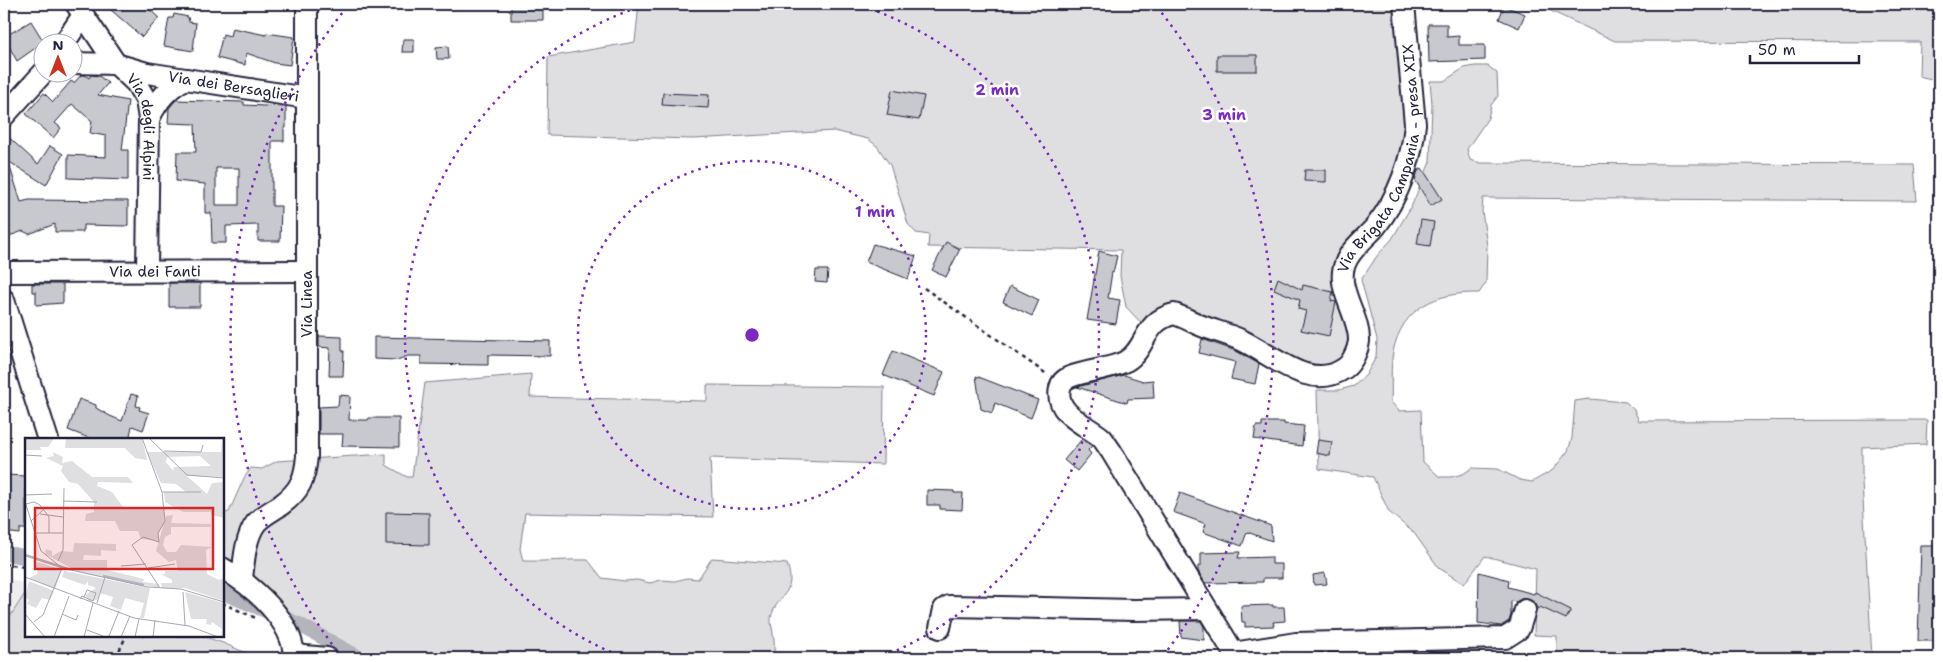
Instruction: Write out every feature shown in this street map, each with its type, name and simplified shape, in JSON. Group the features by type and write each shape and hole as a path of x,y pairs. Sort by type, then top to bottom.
{"street":[{"name":"Via Linea","path":"242,579 248,539 256,524 297,490 305,475 307,456 307,4"},
{"name":"Via Brigata Campania - presa XIX","path":"1061,385 1067,378 1089,370 1126,361 1136,352 1155,323 1163,317 1174,314 1242,340 1297,371 1312,375 1325,375 1339,372 1348,365 1359,343 1355,316 1344,289 1344,265 1386,212 1405,170 1413,141 1415,124 1404,4"},
{"path":"69,32 79,9"},
{"name":"Via degli Alpini","path":"79,9 116,64 136,83 146,100 149,119 147,271"},
{"name":"Via dei Bersaglieri","path":"82,63 116,64 147,73 307,98"},
{"path":"149,119 155,106 167,91 186,79"},
{"path":"4,116 35,82"},
{"name":"Via dei Fanti","path":"4,272 307,271"},
{"path":"4,300 12,354 47,438"},
{"path":"1061,385 1059,395 1062,405 1070,415 1102,439 1111,451 1235,656 1296,643 1506,638 1519,629 1524,610"},
{"path":"224,569 242,579 263,598 288,635 294,656 327,658"},
{"path":"940,628 944,609 949,606 1134,610 1207,609"}],"path":[{"path":"924,288 1061,385"},
{"path":"4,564 25,567"},
{"path":"116,658 126,637"}],"shaded area":[{"path":"639,4 1402,4 1409,157 1346,262 1356,342 1336,368 1305,364 1197,316 1149,331 1126,307 1120,276 1121,250 928,247 929,235 916,233 908,224 890,165 877,146 868,139 834,131 693,139 547,135 548,57 635,42"},
{"path":"1536,4 1939,4 1939,81 1919,76 1920,42 1615,41"},
{"path":"1488,66 1497,73 1498,96 1491,105 1488,118 1467,149 1470,160 1481,163 1914,165 1917,201 1483,198 1482,211 1487,246 1486,283 1479,293 1449,295 1424,305 1413,313 1404,324 1393,352 1391,402 1399,411 1421,410 1423,462 1440,477 1463,474 1472,468 1498,469 1520,480 1532,482 1553,470 1568,451 1572,438 1575,401 1589,399 1626,402 1634,410 1639,421 1927,420 1926,444 1862,447 1862,482 1872,658 1557,658 1557,636 1534,635 1536,569 1485,556 1464,584 1439,568 1414,533 1389,512 1373,477 1319,469 1317,390 1339,390 1354,386 1366,375 1376,357 1377,339 1361,280 1377,256 1392,239 1412,205 1430,162 1432,104 1430,81 1444,81 1464,68"},
{"path":"531,374 530,397 707,401 707,385 884,387 883,464 710,458 713,517 525,513 520,549 523,561 588,560 602,578 625,581 637,580 650,583 661,580 698,579 712,558 787,564 790,582 771,618 774,658 359,658 348,646 292,616 284,605 265,587 224,564 224,513 229,512 244,478 251,468 262,469 277,461 386,454 386,465 407,477 412,477 425,383"},
{"path":"4,578 25,584 25,594 4,626"},
{"path":"25,594 25,637 205,637 258,658 9,658 4,654 4,626"}],"building":[{"path":"117,4 143,4 159,18 142,37 111,10"},
{"path":"511,4 543,4 543,20 511,20"},
{"path":"1504,6 1525,14 1519,28 1499,19"},
{"path":"174,14 188,17 189,22 196,23 193,51 164,46 169,18 173,18"},
{"path":"31,21 38,32 32,32 32,50 17,61 4,37"},
{"path":"1428,24 1447,24 1447,37 1459,36 1459,45 1485,45 1485,60 1429,62"},
{"path":"232,28 266,35 266,33 294,37 290,65 275,63 246,53 245,65 217,58 223,34 230,36"},
{"path":"403,39 414,39 414,52 402,52"},
{"path":"448,46 449,59 437,59 436,47"},
{"path":"1217,55 1257,55 1257,71 1217,71"},
{"path":"82,75 89,78 91,75 99,76 108,83 98,95 128,101 122,150 128,150 128,180 68,178 68,155 106,157 106,136 90,133 92,121 72,104 55,123 61,128 53,138 26,114 44,93 53,102 70,82 82,82"},
{"path":"892,90 924,96 919,120 887,115"},
{"path":"663,93 709,95 708,108 662,105"},
{"path":"176,100 244,102 244,105 286,107 284,141 272,141 272,206 281,206 280,241 258,241 258,225 226,226 226,243 212,243 211,213 205,213 205,184 176,181 177,152 196,152 195,124 168,123 169,108","holes":["216,168 239,168 239,205 216,205"]},
{"path":"4,133 38,164 50,146 63,154 46,185 8,161 21,202 29,200 128,201 128,226 83,225 83,232 55,232 55,224 29,234 23,231 4,238"},
{"path":"1422,168 1442,199 1431,206 1415,180 1418,171"},
{"path":"1305,170 1326,170 1326,182 1304,181"},
{"path":"1421,220 1434,222 1430,246 1417,244"},
{"path":"946,242 960,249 946,277 932,270"},
{"path":"873,244 916,256 908,279 866,262"},
{"path":"1099,251 1117,256 1112,272 1108,298 1120,300 1116,324 1087,320"},
{"path":"816,270 828,270 827,283 815,282"},
{"path":"1278,278 1302,290 1303,285 1333,292 1331,301 1336,302 1329,336 1301,330 1306,311 1298,309 1300,300 1274,289"},
{"path":"169,283 200,283 200,307 169,307"},
{"path":"32,284 63,284 63,303 36,305 36,292 32,292"},
{"path":"1010,286 1039,300 1032,316 1003,302"},
{"path":"319,336 342,337 342,351 344,351 343,376 329,376 330,348 319,347"},
{"path":"374,337 550,341 550,356 488,355 488,365 421,364 421,356 408,356 397,360 374,359"},
{"path":"1202,339 1236,351 1259,364 1255,384 1231,379 1235,362 1199,353"},
{"path":"893,351 944,372 934,396 883,375"},
{"path":"1124,375 1143,381 1153,380 1154,398 1128,399 1127,403 1077,387"},
{"path":"976,376 1038,400 1031,418 995,403 992,413 981,409"},
{"path":"131,394 138,396 136,406 140,407 139,410 149,413 143,430 132,426 129,438 89,438 68,430 79,399 96,405 96,408 122,421"},
{"path":"339,395 350,396 349,420 399,418 399,447 342,446 343,434 319,434 319,407 338,406"},
{"path":"1262,422 1284,422 1284,424 1304,426 1302,446 1254,439 1256,426 1262,426"},
{"path":"1082,439 1092,446 1088,450 1091,454 1077,471 1064,460"},
{"path":"1318,440 1332,442 1330,456 1316,453"},
{"path":"5,475 25,476 25,529 20,529 20,534 4,532"},
{"path":"927,490 963,493 962,510 940,509 940,505 927,505"},
{"path":"1180,493 1271,526 1272,541 1247,532 1242,546 1203,532 1206,524 1173,512"},
{"path":"386,512 429,513 429,545 386,544"},
{"path":"1921,546 1939,546 1939,641 1918,641"},
{"path":"1240,552 1238,558 1272,557 1272,564 1282,564 1282,578 1263,578 1263,582 1205,583 1198,571 1198,566 1201,566 1201,553"},
{"path":"1479,572 1509,580 1508,587 1534,594 1535,592 1571,610 1566,619 1540,607 1539,609 1533,602 1523,598 1516,602 1511,601 1509,621 1501,626 1478,623"},
{"path":"1325,573 1327,584 1314,585 1313,575"},
{"path":"1273,605 1273,607 1284,607 1285,621 1273,622 1274,626 1245,627 1245,622 1242,622 1241,606"},
{"path":"1180,621 1201,621 1204,627 1204,640 1181,637"},
{"path":"1341,654 1341,658 1276,658 1297,655"}],"waterway":[{"path":"4,553 25,557"},
{"path":"224,593 300,625 360,658"}]}
